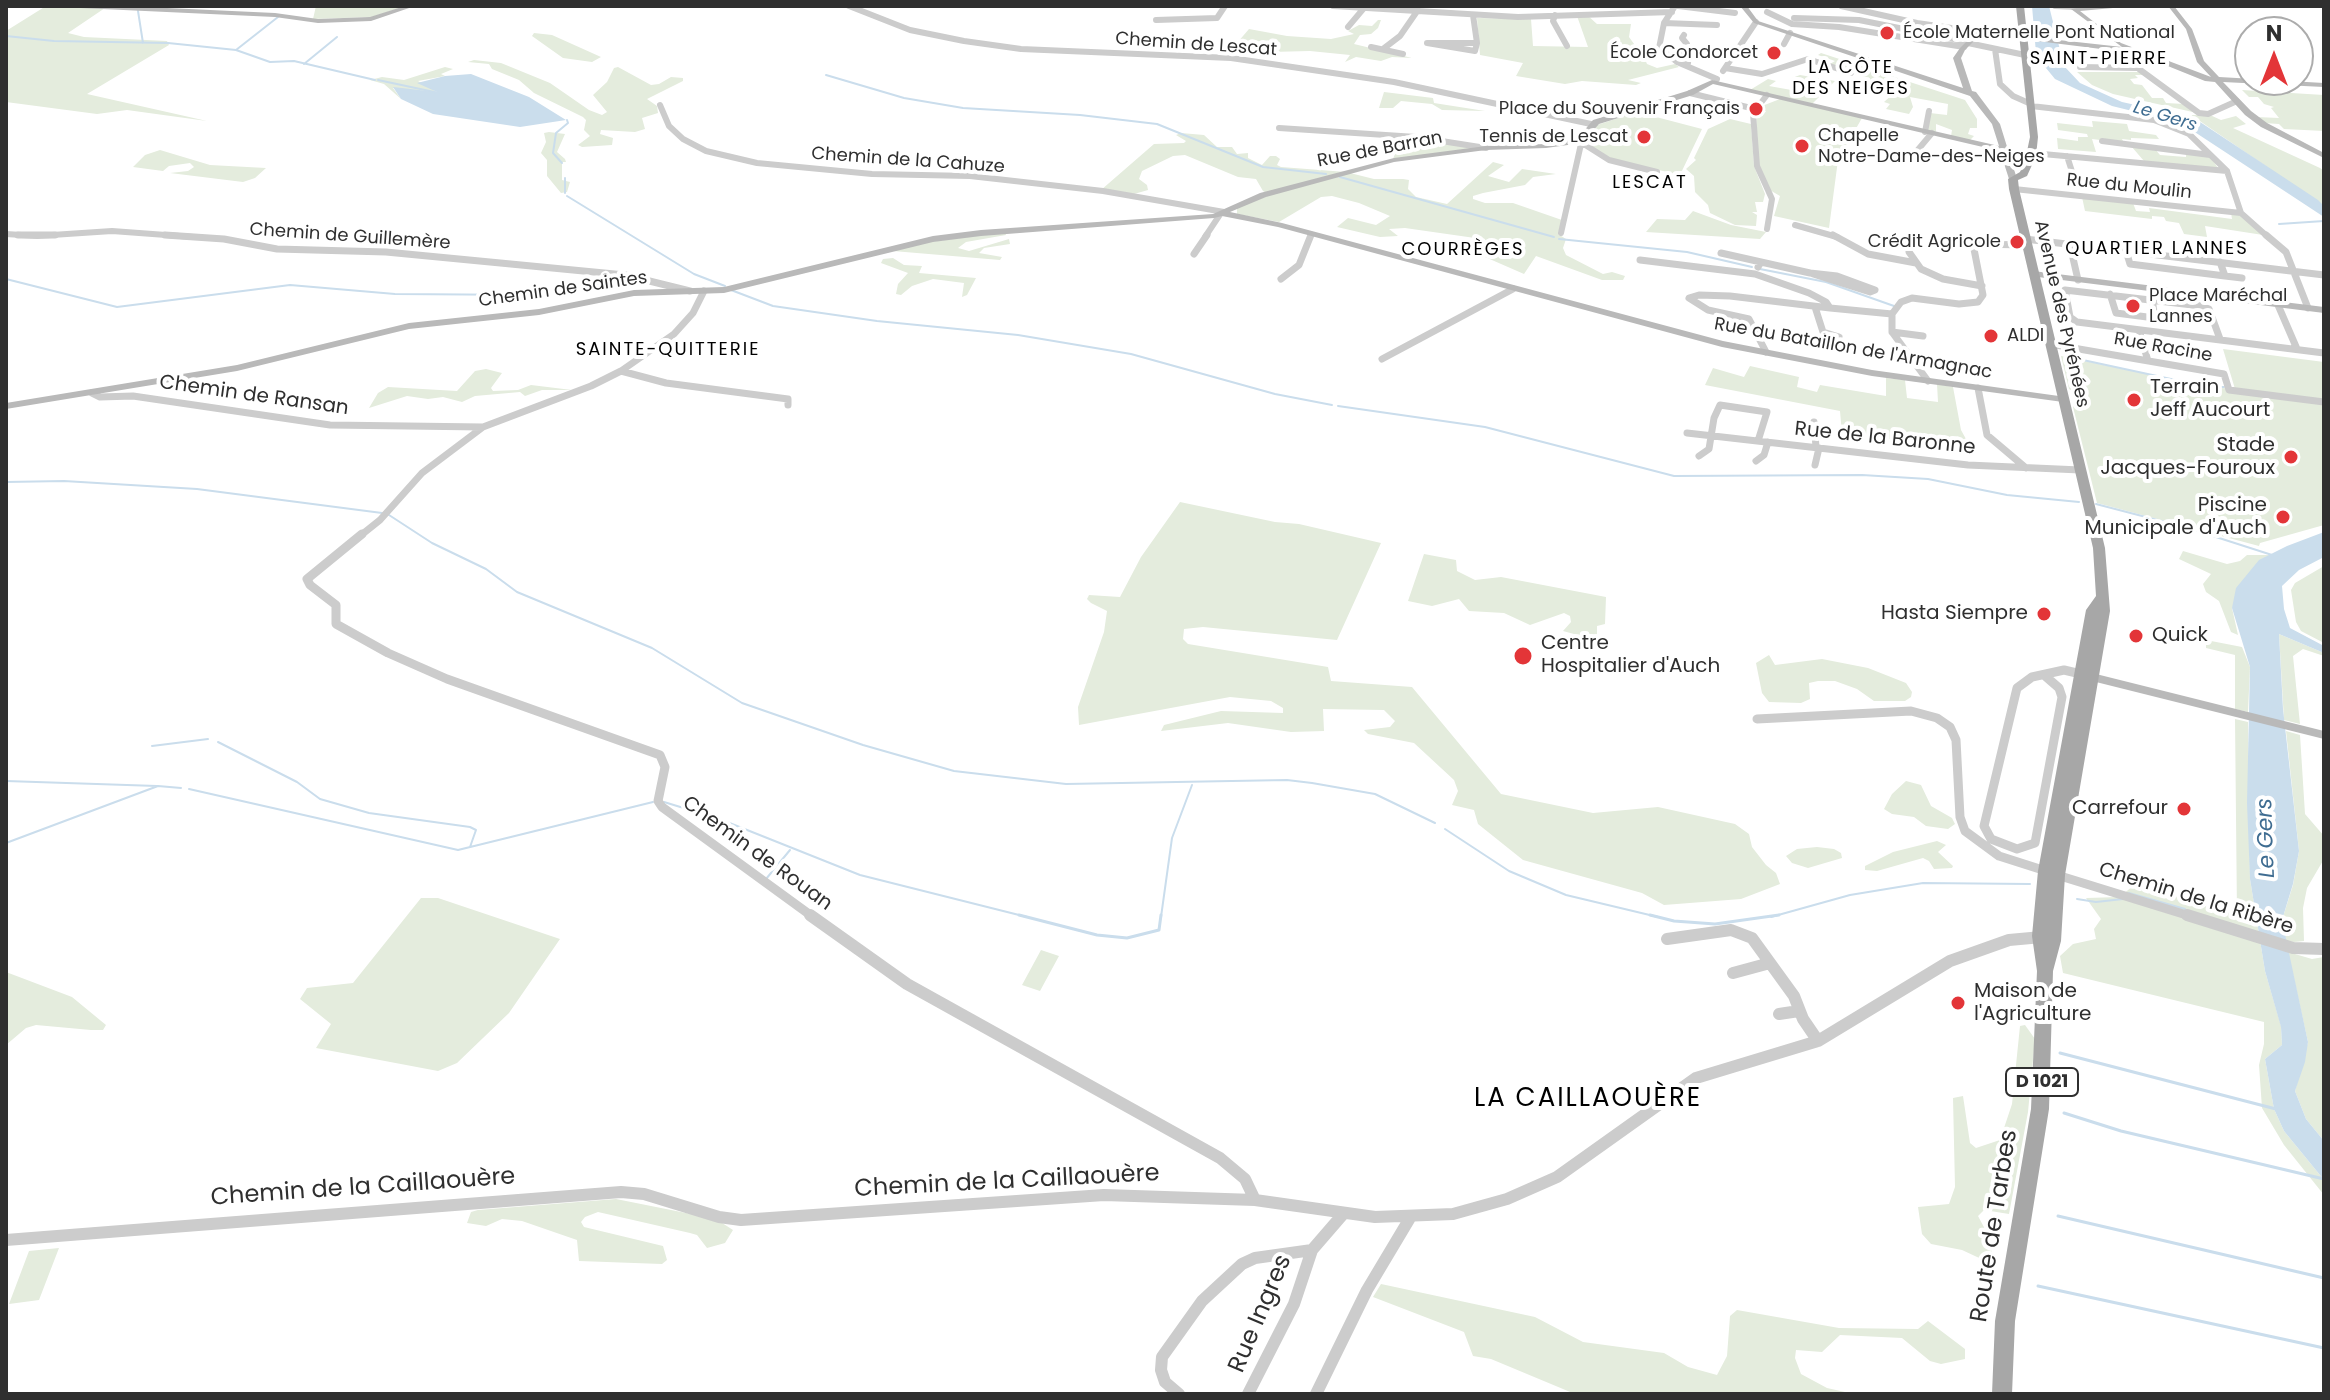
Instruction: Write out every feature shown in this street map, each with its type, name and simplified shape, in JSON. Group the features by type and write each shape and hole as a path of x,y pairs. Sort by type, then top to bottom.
{"main road":[{"path":"2014,184 2024,174 2034,137 2025,55 2027,40 2020,6"},
{"name":"Avenue des Pyrénées","path":"2014,184 2099,548 2103,611 2089,672"},
{"name":"D 1021","path":"2047,938 2052,873 2089,672"},
{"name":"Route de Tarbes","path":"2002,1394 2005,1321 2040,1109 2047,938"}],"street":[{"path":"80,6 275,15 318,21 371,19 412,6"},
{"name":"Chemin de Lescat","path":"849,6 910,30 964,41 1032,50 1231,58 1394,82 1591,124"},
{"path":"1156,20 1217,18 1225,6"},
{"path":"1333,6 1473,15 1552,15 1675,8 1735,13"},
{"path":"1551,6 1553,21 1567,46"},
{"path":"1743,6 1755,22 1968,91 1978,98 1993,118 2014,184"},
{"path":"1776,6 1767,12 1792,24 1967,44"},
{"path":"1841,6 2027,40 2119,47"},
{"path":"2055,6 2113,6"},
{"path":"2077,7 2075,10 2119,47 2134,55 2154,58 2202,77 2234,79"},
{"path":"2170,7 2187,27 2198,47 2200,59 2237,101 2264,125 2324,153"},
{"path":"1348,27 1364,8"},
{"path":"1675,8 1664,23 1658,45 1661,50 1714,81 2002,149"},
{"path":"1383,49 1400,36 1418,10"},
{"path":"1178,11 1178,21"},
{"path":"1473,15 1477,43 1476,50 1471,53 1427,44 1434,41 1477,43"},
{"path":"1782,18 1854,19 2025,55"},
{"path":"1561,233 1580,143 1591,124 1690,93 1714,81 1751,32 1755,22"},
{"path":"1664,23 1717,25"},
{"path":"1880,34 1886,25"},
{"path":"1968,91 1957,58 1979,32"},
{"path":"1784,44 1790,33"},
{"path":"1684,35 1682,38 1687,44 1680,58 1702,68 1761,75 1808,59 1851,73"},
{"path":"1371,47 1403,54"},
{"path":"1995,49 1999,80 2013,96 2030,103 2162,122 2189,134 2227,171 2241,213 2286,252 2308,308"},
{"path":"2134,55 2138,68"},
{"path":"2080,67 2138,68 2201,114 2209,114 2237,101"},
{"path":"1694,71 1702,68"},
{"path":"1690,93 1755,109"},
{"path":"1767,95 1755,109 1757,166 1772,199 1767,229"},
{"path":"1664,101 1680,109"},
{"name":"Chemin de la Cahuze","path":"660,105 669,126 683,139 706,151 757,163 872,174 970,176 1103,191 1223,212"},
{"path":"1929,111 1928,132 1916,152 1946,157"},
{"path":"1279,128 1396,135 1486,148"},
{"path":"2102,141 2212,155"},
{"path":"1580,143 1609,160 1657,172"},
{"name":"Rue de Barran","path":"1223,212 1263,195 1342,172 1423,155 1580,143"},
{"path":"2032,153 2227,171"},
{"path":"2067,156 2076,184"},
{"name":"Rue du Moulin","path":"2014,184 2241,213"},
{"path":"1071,197 1077,192 1103,191"},
{"path":"1194,254 1223,212"},
{"name":"Rue du Bataillon de l'Armagnac","path":"1223,212 1691,337 1928,381 2063,399"},
{"name":"Chemin de Saintes","path":"6,406 237,368 409,326 539,312 620,294 724,290 933,239 981,233 1187,220 1223,212"},
{"path":"1836,236 1837,224"},
{"path":"1795,225 1836,236 1868,254 1916,263 1934,276 1982,286"},
{"name":"Chemin de Guillemère","path":"6,234 37,236 112,231 224,239 277,249 386,252 625,275 690,291"},
{"path":"1281,279 1299,265 1311,234"},
{"path":"1909,237 1908,248 1916,263"},
{"path":"1928,381 1892,332 1892,314 1901,302 1912,298 1959,304 1978,302 1983,295 1974,243 2070,245 2324,275"},
{"path":"2070,245 2078,280"},
{"path":"2126,251 2130,264 2242,278"},
{"path":"1721,253 1810,273 1870,292 1875,290 1837,276 1810,273"},
{"path":"1640,260 1755,274 1809,293 1826,302 1830,308"},
{"path":"1755,274 1761,262"},
{"path":"2220,262 2225,276"},
{"path":"2033,274 2324,310"},
{"path":"2128,286 2131,297"},
{"path":"1382,359 1489,305 1513,289"},
{"path":"2220,339 2207,308 2065,290 2070,318 2139,330 2324,353"},
{"name":"Chemin de Ransan","path":"92,393 93,396 133,396 330,425 483,427 591,386 621,371 674,334 693,313 704,291"},
{"path":"2110,294 2116,313 2157,318 2152,299"},
{"path":"1766,352 1749,319 1708,310 1689,298 1699,295 1730,296 1892,314"},
{"path":"2278,305 2297,349"},
{"path":"1815,307 1823,332 1839,337"},
{"path":"2139,330 2148,361"},
{"path":"1892,332 1923,336"},
{"name":"Rue Racine","path":"2050,344 2224,374 2229,390 2324,402"},
{"path":"621,371 666,383 788,399 788,405"},
{"path":"1978,388 1987,435 2026,468"},
{"path":"1699,456 1709,449 1714,418 1720,405 1767,412 1758,441"},
{"path":"1814,422 1818,448 1815,465"},
{"name":"Chemin de Rouan","path":"483,427 422,473 380,520 307,579 310,585 336,605 336,624 388,653 447,679 660,755 665,767 658,801 701,838 907,984 1220,1158 1245,1179 1255,1200"},
{"name":"Rue de la Baronne","path":"1687,433 2026,468 2080,470"},
{"path":"1756,461 1764,455 1768,442"},
{"path":"2044,675 2059,688 2062,697 2035,843 2017,849 1991,839 1984,826 2017,688 2025,679 2064,670 2089,672 2162,695 2324,735"},
{"path":"1757,719 1911,711 1937,718 1954,733 1960,817 1965,831 1980,845 1991,839"},
{"name":"Chemin de la Ribère","path":"1980,845 1999,856 2256,938 2293,948 2324,949"},
{"path":"1667,939 1723,930 1739,931 1752,938 1794,996 1799,1011 1818,1041"},
{"name":"Chemin de la Caillaouère","path":"6,1240 621,1192 644,1194 719,1217 741,1220 1104,1195 1255,1200 1344,1213 1410,1218 1464,1212 1537,1186 1578,1163 1696,1078 1818,1041 1950,961 2009,940 2047,938"},
{"path":"1733,973 1770,963"},
{"path":"1779,1014 1799,1011"},
{"name":"Rue Ingres","path":"1248,1394 1294,1304 1312,1250 1344,1213"},
{"path":"1316,1394 1367,1290 1410,1218"},
{"name":"Rue Ingres","path":"1179,1394 1165,1382 1161,1370 1162,1357 1202,1301 1242,1264 1255,1258 1312,1250"}],"green space":[{"path":"46,6 105,8 68,33 84,37 167,41 169,45 87,94 207,121 127,110 97,114 6,102 6,31"},
{"path":"316,6 406,6 372,17 313,19"},
{"path":"1587,15 1597,24 1631,24 1629,37 1637,48 1657,49 1663,55 1644,57 1647,64 1657,68 1675,64 1679,67 1628,80 1641,83 1636,85 1582,81 1565,84 1516,76 1523,63 1480,55 1477,18 1531,19 1533,46 1588,47 1577,16"},
{"path":"1381,20 1378,28 1371,34 1360,35 1354,44 1412,58 1392,57 1381,61 1356,57 1345,62 1350,55 1310,51 1270,52 1267,55 1218,48 1220,43 1237,43 1249,29 1331,39 1354,34 1348,31 1359,25 1372,26"},
{"path":"534,33 552,35 601,57 592,62 563,58 532,36"},
{"path":"1821,53 1965,100 1977,119 1977,128 1970,128 1968,134 1974,136 1969,141 1951,136 1952,130 1936,124 1936,133 1928,131 1930,113 1947,115 1948,104 1910,97 1913,107 1909,114 1886,109 1890,104 1884,102 1893,94 1876,88 1881,84 1830,64 1835,61 1818,55"},
{"path":"468,62 501,63 550,83 589,110 602,115 607,112 593,95 607,82 614,68 618,67 651,85 671,77 683,78 683,81 647,99 657,106 658,113 642,118 645,129 635,132 601,130 600,134 613,138 612,145 582,147 578,145 590,136 584,130 586,120 583,117 534,93 519,80 492,69 489,64"},
{"path":"445,67 453,69 441,74 445,76 418,81 437,92 393,88 401,99 384,84 370,80 382,77 404,80"},
{"path":"2077,72 2140,72 2143,75 2130,79 2134,84 2142,85 2152,98 2184,104 2197,113 2113,94 2092,85"},
{"path":"1800,75 1835,81 1812,104 1750,90 1768,79 1776,81 1769,86 1797,91 1809,85 1792,78"},
{"path":"1384,92 1433,98 1434,103 1485,111 1442,110 1432,104 1401,101 1393,108 1379,108"},
{"path":"2324,95 2324,131 2284,129 2279,124 2264,123 2256,117 2279,118 2271,108 2274,107 2264,104 2258,97 2249,97"},
{"path":"1780,99 1862,118 1838,160 1829,228 1774,216 1780,196 1768,189 1759,166 1756,114 1766,112 1762,106"},
{"name":"Tennis de Lescat","path":"1637,112 1702,129 1680,175 1608,158 1585,144 1597,125"},
{"path":"2191,115 2210,115 2221,120 2236,116 2246,124 2233,128 2320,168 2324,171 2324,206"},
{"path":"1730,119 1751,124 1754,166 1765,194 1763,202 1755,202 1757,212 1752,212 1757,215 1756,226 1735,225 1710,213 1708,205 1695,192 1694,176 1686,169 1696,160 1694,158 1708,129"},
{"path":"2092,121 2127,124 2129,131 2156,135 2159,139 2122,139 2124,143 2092,139 2096,152 2058,149 2057,138 2078,141 2078,137 2088,137 2087,134 2058,130 2057,123 2093,127"},
{"path":"544,133 565,134 557,152 566,162 562,162 562,180 570,182 567,192 561,193 547,176 547,160 541,153 546,142"},
{"path":"1176,135 1204,135 1217,147 1232,147 1237,154 1248,153 1248,158 1262,165 1270,156 1276,156 1280,159 1277,165 1281,167 1346,172 1374,179 1409,180 1408,189 1416,197 1447,204 1493,162 1504,165 1488,176 1509,182 1522,169 1556,174 1533,177 1525,185 1483,193 1473,196 1473,199 1485,203 1513,203 1562,220 1558,234 1566,239 1563,248 1566,255 1603,274 1612,272 1625,276 1623,280 1602,280 1536,256 1524,274 1485,257 1493,247 1482,239 1405,228 1389,229 1398,236 1380,237 1337,227 1348,218 1376,225 1390,216 1332,196 1321,197 1279,222 1237,214 1237,208 1270,195 1263,191 1256,179 1238,177 1185,155 1173,156 1142,171 1139,179 1148,190 1134,194 1101,190 1154,144 1184,143 1186,141"},
{"path":"1396,140 1434,145 1437,141 1474,148 1393,159 1398,146 1391,145"},
{"path":"2131,146 2155,149 2160,155 2209,155 2218,168 2144,161"},
{"path":"160,150 210,165 266,168 255,178 243,182 170,173 188,171 194,167 190,163 169,166 163,171 133,167 145,155"},
{"path":"2082,197 2133,203 2136,211 2150,212 2149,208 2232,219 2231,213 2240,214 2263,235 2205,226 2207,237 2184,234 2179,223 2166,221 2164,217 2152,216 2152,219 2085,211"},
{"path":"1693,211 1731,225 1766,232 1760,239 1646,232 1657,219 1685,220"},
{"path":"1005,232 1006,235 966,242 958,248 969,251 1009,239 1010,244 984,248 979,253 1002,257 1000,260 893,251 930,242"},
{"path":"893,258 904,265 922,266 919,273 976,278 967,295 962,297 964,283 933,279 912,286 901,295 896,294 898,284 908,273 881,263 883,259"},
{"path":"2223,349 2324,362 2324,525 2260,543 2259,546 2097,503 2073,407 2082,397 2069,389 2061,356 2208,387 2235,389"},
{"path":"1750,366 1799,377 1797,387 1817,392 1820,385 1886,396 1886,378 1905,380 1907,398 1938,402 1937,384 1953,387 1961,430 1971,448 1842,434 1840,411 1705,385 1713,368 1744,377"},
{"path":"486,369 502,373 491,388 493,391 518,390 531,385 572,390 542,390 525,396 520,392 475,396 462,402 443,397 428,399 407,396 369,408 378,393 388,387 457,391 475,371"},
{"path":"1180,502 1381,543 1337,640 1203,627 1184,629 1183,639 1188,644 1328,667 1331,681 1412,687 1501,794 1593,813 1658,807 1735,824 1749,834 1752,847 1776,873 1780,884 1741,899 1664,905 1642,893 1523,860 1478,824 1474,810 1452,805 1458,791 1454,780 1414,743 1368,734 1364,730 1390,727 1395,721 1384,710 1323,709 1324,731 1291,732 1228,723 1161,731 1164,725 1221,711 1283,713 1283,708 1271,701 1230,697 1079,725 1078,707 1104,632 1107,611 1087,599 1089,595 1120,597 1141,557"},
{"path":"2183,551 2227,564 2240,561 2247,555 2270,555 2259,561 2232,608 2238,635 2231,632 2219,601 2206,592 2203,584 2211,574 2179,559"},
{"path":"1424,554 1456,560 1457,571 1475,580 1501,577 1606,597 1605,624 1597,626 1597,636 1585,637 1563,631 1571,622 1570,616 1564,613 1530,625 1504,613 1469,611 1459,599 1432,606 1408,601"},
{"path":"2324,566 2324,643 2301,631 2296,622 2291,590 2295,583"},
{"path":"2279,634 2324,653 2324,656 2303,649 2293,656 2300,724 2284,720"},
{"path":"2206,640 2242,647 2250,667 2248,712 2235,709 2235,655 2206,648"},
{"path":"1769,655 1775,665 1822,659 1868,668 1906,683 1912,692 1911,697 1905,701 1874,701 1857,689 1835,681 1818,681 1809,683 1810,699 1801,703 1769,702 1762,693 1756,663"},
{"path":"2235,719 2248,722 2250,879 2265,971 2281,1026 2282,1045 2265,1059 2274,1109 2284,1131 2324,1180 2324,1195 2284,1145 2262,1108 2259,1065 2264,1044 2264,1022 2063,973 2060,956 2073,944 2096,939 2094,929 2101,919 2086,898 2120,897 2135,884 2237,915"},
{"path":"2286,731 2300,735 2305,814 2324,836 2324,859 2307,888 2303,908 2304,941 2294,942 2286,941 2282,920 2299,851"},
{"path":"1906,781 1921,785 1931,806 1952,818 1955,824 1948,829 1926,826 1914,817 1892,814 1884,809 1892,794"},
{"path":"1937,841 1946,845 1938,852 1952,868 1934,869 1923,858 1877,871 1865,870 1865,866 1893,852"},
{"path":"1797,849 1834,849 1841,853 1842,858 1808,868 1792,863 1786,856"},
{"path":"421,898 438,898 560,939 509,1013 457,1063 438,1071 316,1048 331,1024 300,999 307,988 353,983"},
{"path":"1041,950 1059,956 1040,991 1022,985"},
{"path":"2288,952 2312,959 2324,957 2324,1141 2306,1119 2295,1091 2308,1042"},
{"path":"6,972 72,997 106,1025 103,1030 91,1030 36,1025 26,1028 6,1045"},
{"path":"2025,1025 2035,1039 2028,1112 2009,1214 1984,1210 1978,1216 1993,1244 1990,1263 1962,1250 1931,1244 1922,1234 1918,1207 1949,1204 1955,1187 1953,1098 1963,1096 1970,1143 1976,1148 2000,1140 2012,1104 2020,1026"},
{"path":"616,1199 716,1219 733,1230 725,1243 707,1248 697,1235 598,1212 581,1222 584,1227 663,1246 667,1260 662,1264 579,1261 577,1240 522,1221 502,1219 486,1226 467,1223 471,1212 478,1210"},
{"path":"59,1248 39,1300 9,1304 29,1251"},
{"path":"1381,1284 1535,1317 1583,1342 1664,1353 1688,1367 1717,1375 1727,1356 1730,1316 1737,1310 1839,1328 1918,1329 1928,1321 1965,1349 1965,1359 1941,1364 1930,1361 1902,1338 1840,1335 1822,1352 1796,1350 1795,1358 1801,1374 1827,1388 1854,1394 1575,1394 1491,1359 1473,1356 1464,1332 1373,1297"}],"water":[{"name":"Le Gers","path":"2032,6 2049,6 2064,66 2080,83 2122,102 2194,118 2318,200 2324,206 2324,217 2181,123 2112,106 2055,79 2037,57 2030,55 2036,53"},
{"path":"471,74 529,97 566,120 520,127 433,114 401,99 393,87 437,92 417,83"},
{"name":"Le Gers","path":"2324,532 2324,557 2299,570 2282,586 2290,628 2324,646 2324,653 2279,634 2283,709 2299,851 2282,920 2308,1042 2295,1091 2306,1119 2324,1141 2324,1180 2284,1131 2274,1109 2265,1059 2282,1045 2281,1027 2265,971 2250,879 2247,803 2250,667 2232,608 2236,588 2259,560"}],"waterway":[{"path":"138,11 143,43"},
{"path":"236,50 278,17"},
{"path":"6,36 54,41 143,43"},
{"path":"305,63 337,37"},
{"path":"143,43 236,50"},
{"path":"236,50 270,62 305,63"},
{"path":"305,63 375,80"},
{"path":"826,75 904,98 963,108 1080,115 1157,124 1263,167 1326,174"},
{"path":"378,80 439,93"},
{"path":"562,163 553,153 556,133 568,123 567,120"},
{"path":"1340,177 1554,237"},
{"path":"565,178 565,193"},
{"path":"567,196 694,274 725,286"},
{"path":"2279,224 2324,221"},
{"path":"1559,239 1687,252 1752,267"},
{"path":"1760,269 1826,282 1894,306"},
{"path":"6,279 117,307 290,285 395,294 536,295 570,292 616,278"},
{"path":"731,290 773,306 877,321 1018,335 1131,354 1275,394 1332,405"},
{"path":"2069,357 2208,387 2224,387"},
{"path":"1338,406 1485,427 1674,476 1862,475 1928,479 2007,495 2079,502"},
{"path":"6,482 64,481 197,489 382,513"},
{"path":"2096,504 2188,528 2272,555"},
{"path":"389,515 432,543 486,569 517,592 652,648 742,703 863,745 954,771 1066,784 1287,780 1312,783 1375,794 1435,823"},
{"path":"152,746 208,739"},
{"path":"218,742 297,782 320,799 369,813 470,827 476,830 470,847"},
{"path":"6,781 157,786"},
{"path":"1161,917 1172,838 1192,785"},
{"path":"6,843 158,786 181,788"},
{"path":"189,789 458,850 653,802"},
{"path":"664,802 713,817"},
{"path":"722,820 860,875 1027,917"},
{"path":"1445,829 1509,871 1566,895 1658,917"},
{"path":"766,879 790,850"},
{"path":"1777,915 1850,895 1923,883 2030,884"},
{"path":"2129,893 2185,909"},
{"path":"2077,899 2096,902 2123,899"},
{"path":"1019,915 1097,935 1127,938 1159,930 1161,915"},
{"path":"1650,915 1658,917"},
{"path":"1658,917 1715,924 1777,915"},
{"path":"1771,917 1777,915"},
{"path":"2060,1053 2276,1109"},
{"path":"2064,1113 2121,1131 2324,1179"},
{"path":"2058,1216 2324,1278"},
{"path":"2038,1286 2324,1348"}],"place":[{"name":"École Maternelle Pont National","path":"1887,33"},
{"name":"École Condorcet","path":"1774,53"},
{"name":"Place du Souvenir Français","path":"1756,109"},
{"name":"Tennis de Lescat","path":"1644,137"},
{"name":"Chapelle Notre-Dame-des-Neiges","path":"1802,146"},
{"name":"Crédit Agricole","path":"2017,242"},
{"name":"Place Maréchal Lannes","path":"2133,306"},
{"name":"ALDI","path":"1991,336"},
{"name":"Terrain Jeff Aucourt","path":"2134,400"},
{"name":"Stade Jacques-Fouroux","path":"2291,457"},
{"name":"Piscine Municipale d'Auch","path":"2283,517"},
{"name":"Hasta Siempre","path":"2044,614"},
{"name":"Quick","path":"2136,636"},
{"name":"Centre Hospitalier d'Auch","path":"1523,656"},
{"name":"Carrefour","path":"2184,809"},
{"name":"Maison de l'Agriculture","path":"1958,1003"}],"district":[{"name":"SAINT-PIERRE","path":"2099,59"},
{"name":"LA CÔTE DES NEIGES","path":"1851,78"},
{"name":"LESCAT","path":"1650,183"},
{"name":"QUARTIER LANNES","path":"2157,249"},
{"name":"COURRÈGES","path":"1463,250"},
{"name":"SAINTE-QUITTERIE","path":"668,350"},
{"name":"LA CAILLAOUÈRE","path":"1588,1099"}]}
